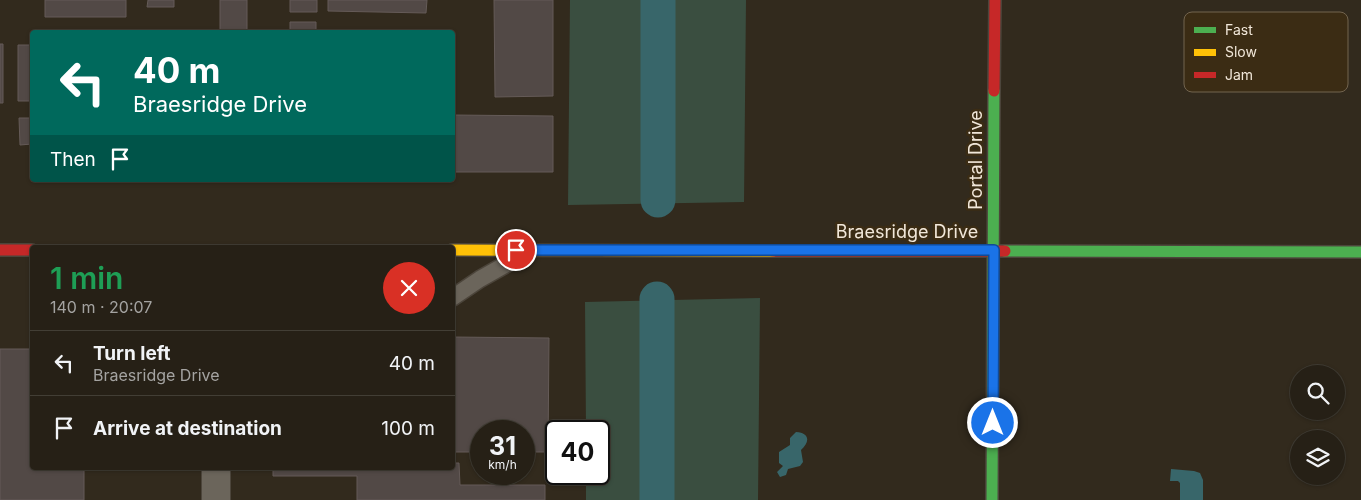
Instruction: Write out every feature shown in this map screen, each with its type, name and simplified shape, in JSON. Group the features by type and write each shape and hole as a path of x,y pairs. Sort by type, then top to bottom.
{"street":[{"name":"Portal Drive","path":"992,500 995,0"},
{"path":"0,250 30,250"},
{"name":"Braesridge Drive","path":"455,250 1361,252"},
{"path":"216,470 216,500"}],"lane":[{"path":"455,296 480,279 532,250"}],"green space":[{"path":"570,0 746,0 744,202 568,205"},
{"path":"760,298 758,500 586,500 586,485 610,485 610,420 586,420 585,302"}],"water":[{"path":"796,432 804,434 807,438 806,444 801,450 803,462 800,466 788,469 786,475 780,477 777,472 783,466 779,463 779,452 790,445 790,438"},
{"path":"1171,469 1200,473 1203,480 1203,500 1180,500 1180,483 1178,481 1170,481"}],"building":[{"path":"45,0 126,0 126,17 45,17"},
{"path":"148,0 174,0 174,7 147,7"},
{"path":"220,0 247,0 247,30 220,30"},
{"path":"290,0 317,0 317,12 290,12"},
{"path":"328,0 427,0 426,13 328,11"},
{"path":"494,0 553,0 553,96 495,97"},
{"path":"290,22 316,22 316,30 290,30"},
{"path":"0,44 3,44 3,103 0,103"},
{"path":"18,45 30,45 30,101 18,101"},
{"path":"455,115 553,116 553,172 455,172"},
{"path":"19,118 30,118 30,144 20,145"},
{"path":"455,337 549,338 548,420 545,420 545,452 535,452 535,420 470,420 470,452 455,452"},
{"path":"0,349 30,349 30,470 84,470 84,500 0,500"},
{"path":"455,463 459,463 460,485 545,485 545,500 357,500 357,476 273,476 273,470 455,470"}],"waterway":[{"path":"658,0 658,200"},
{"path":"657,299 657,500"}],"traffic: fast":[{"path":"992,500 994,91"},
{"path":"1005,251 1361,252"}],"traffic: slow":[{"path":"455,250 773,251"}],"traffic: jam":[{"path":"994,91 995,0"},
{"path":"0,250 30,250"},
{"path":"773,251 1005,251"}],"route":[{"path":"516,250 994,250 993,423"}]}
